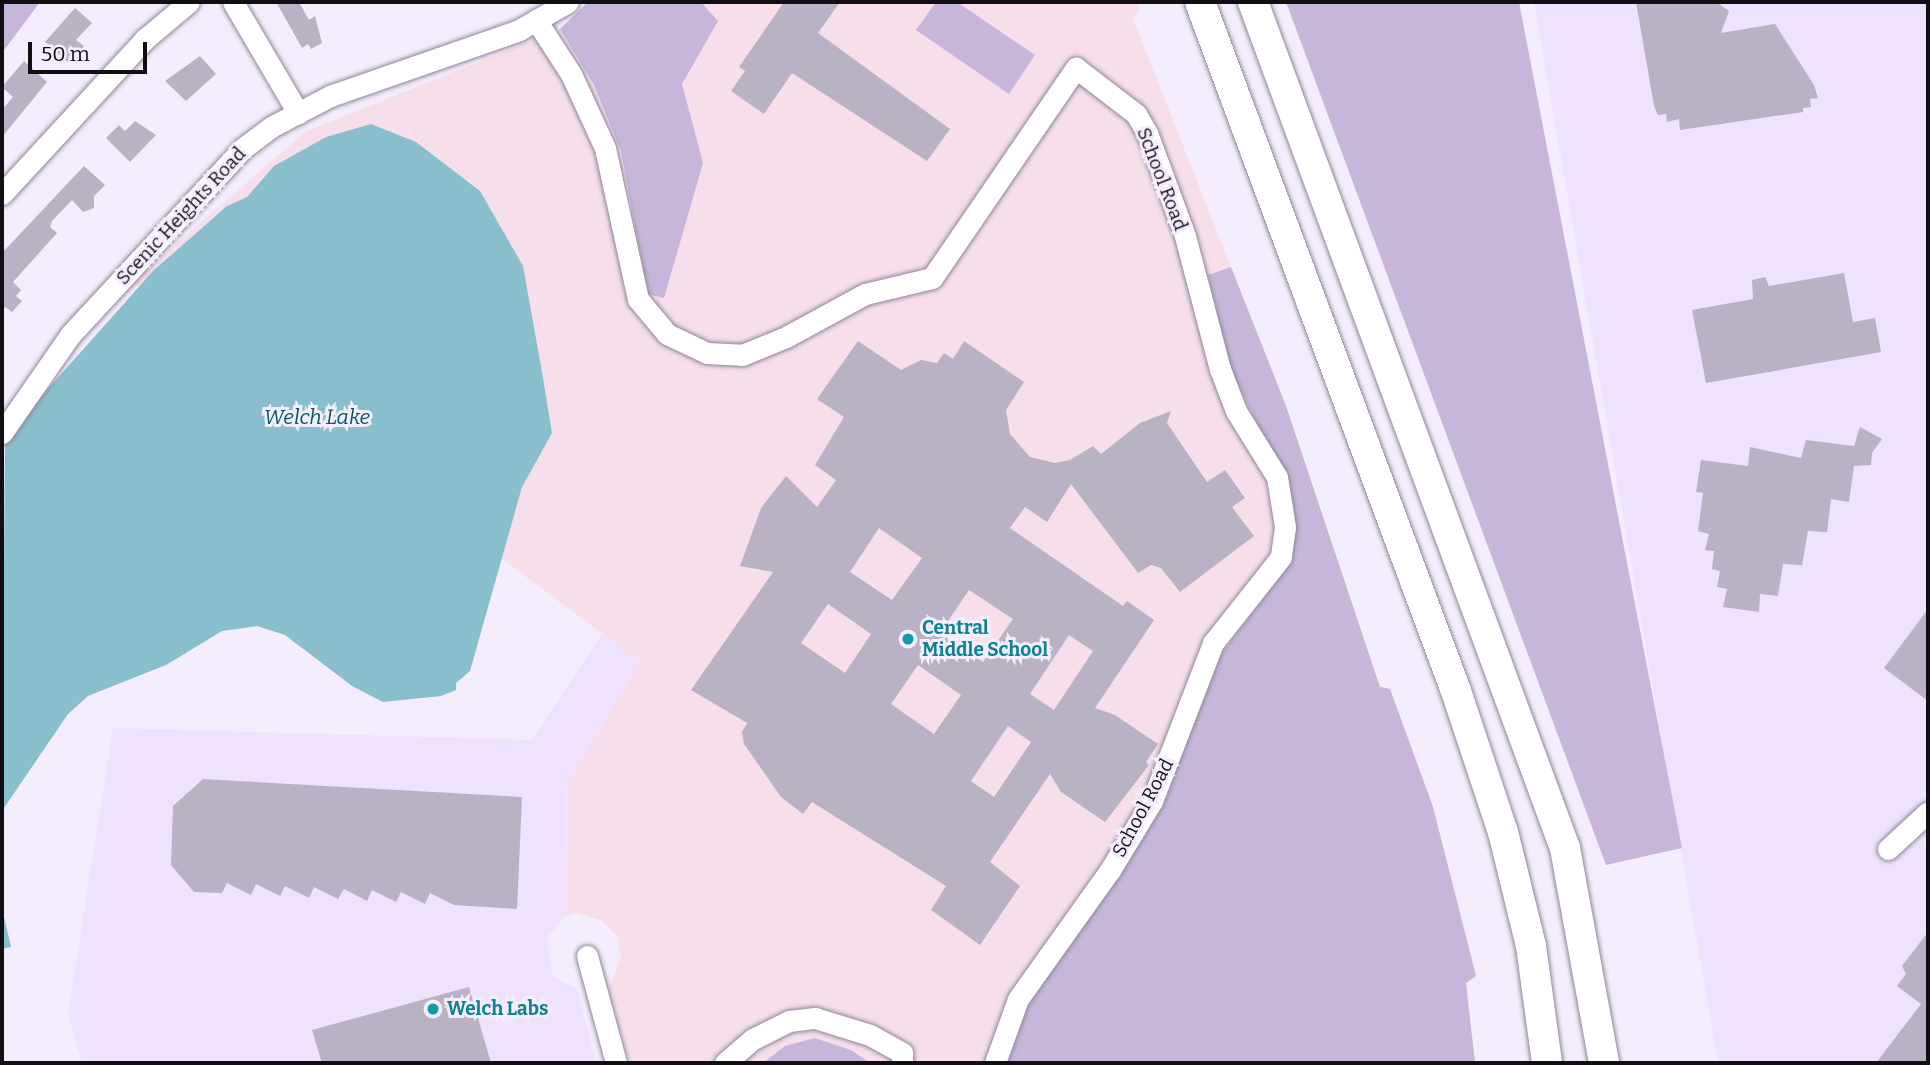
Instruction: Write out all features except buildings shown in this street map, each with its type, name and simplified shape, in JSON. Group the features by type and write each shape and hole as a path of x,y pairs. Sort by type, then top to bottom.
{"highway":[{"path":"1200,2 1456,691 1503,832 1531,946 1548,1063"},
{"path":"1253,2 1565,848 1604,1063"}],"street":[{"path":"2,194 145,39 189,2"},
{"path":"233,2 298,113"},
{"name":"Scenic Heights Road","path":"2,433 70,335 196,195 242,149 330,96 536,20 568,2"},
{"name":"School Road","path":"536,20 578,86 605,148 638,299 667,334 707,353 742,355 786,337 865,294 932,278 1076,68 1136,114 1147,133 1185,236 1220,369 1236,411 1277,477 1285,527 1281,557 1213,643 1152,801 1118,859 1018,999 995,1063"},
{"path":"1888,849 1928,812"},
{"path":"587,957 616,1063"},
{"path":"725,1063 753,1039 789,1021 815,1018 870,1035 902,1053 902,1063"}],"shaded area":[{"path":"2,2 40,2 2,53"},
{"path":"588,2 1137,2 1140,9 1133,19 1286,406 1380,687 1390,689 1433,807 1476,976 1466,983 1475,1063 630,1063 608,991 621,958 617,936 601,920 576,913 565,916 568,781 640,662 132,282 305,132 560,29"},
{"path":"588,2 701,2 718,21 682,84 703,163 664,298 648,294 621,151 594,85 560,29"},
{"path":"936,2 957,2 1035,55 1009,94 916,30"},
{"path":"1286,2 1519,2 1682,848 1606,865"},
{"path":"1534,2 1928,2 1928,1063 1718,1063"},
{"path":"1231,267 1286,406 1380,687 1390,689 1433,807 1476,976 1466,983 1475,1063 1004,1063 1025,1006 1144,837 1173,779 1215,662 1276,582 1289,555 1295,515 1289,486 1232,374 1208,275"},
{"path":"602,634 640,662 568,781 565,916 547,938 552,976 577,989 596,1063 82,1063 68,1014 113,728 532,740"},
{"path":"815,1038 851,1050 870,1063 763,1063 785,1046"}],"water":[{"name":"Welch Lake","path":"371,124 416,142 480,191 523,266 552,433 522,487 470,671 456,683 456,690 441,696 383,702 352,686 285,635 257,626 222,631 166,665 88,696 68,714 2,811 5,437 153,271 227,206 247,197 274,166 326,137"},
{"path":"2,908 11,947 2,949"}],"place":[{"name":"Central Middle School","path":"908,639"},
{"name":"Welch Labs","path":"433,1009"}]}
